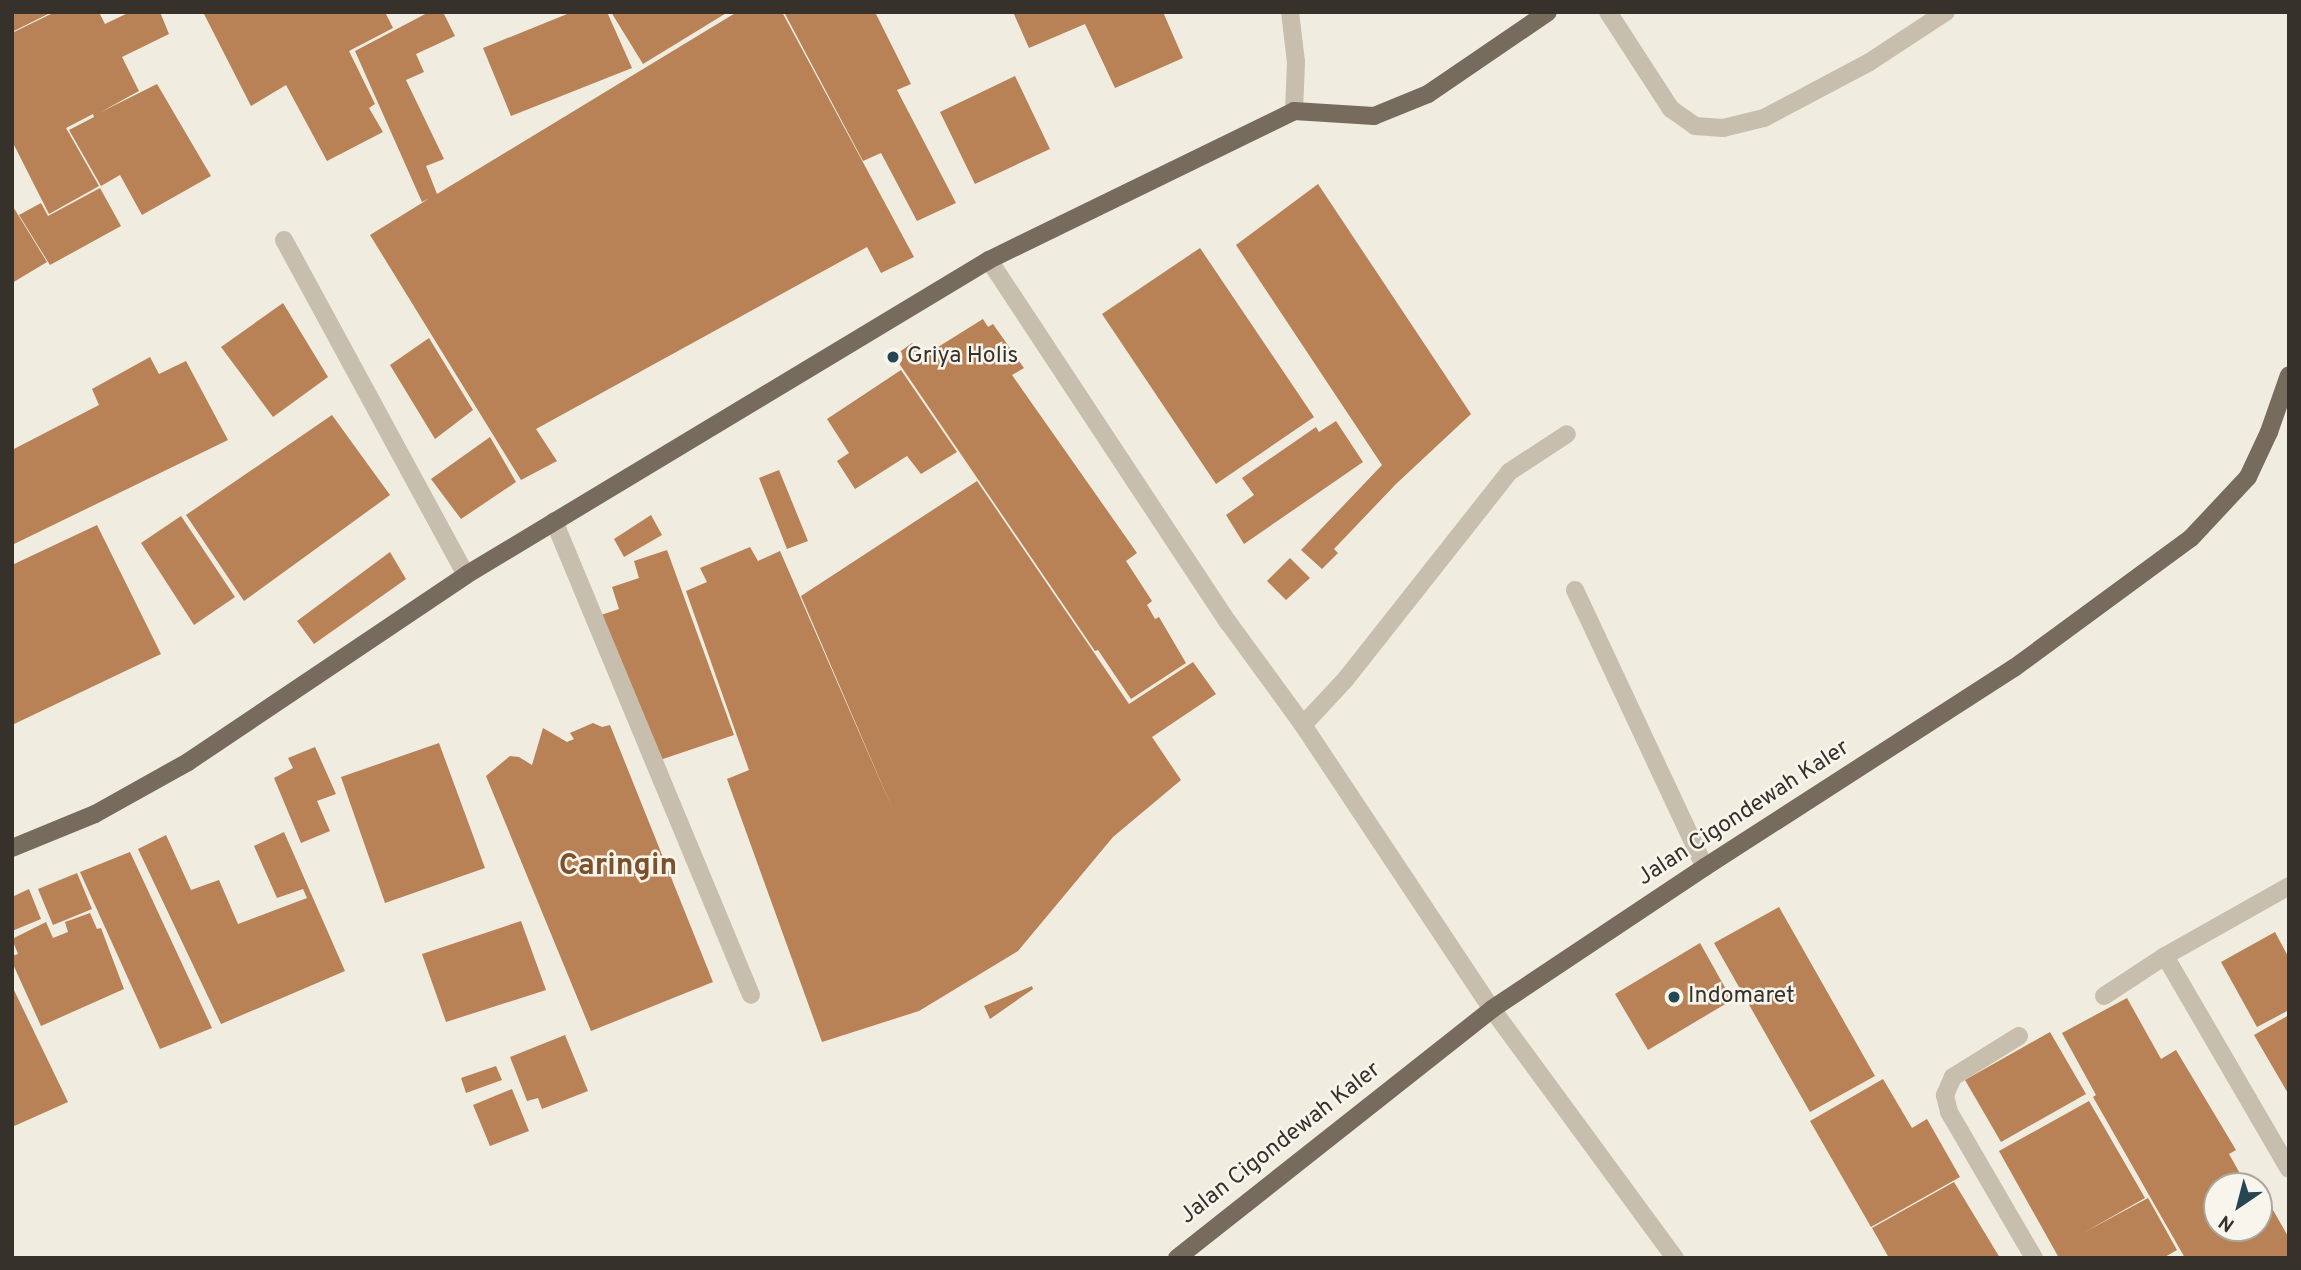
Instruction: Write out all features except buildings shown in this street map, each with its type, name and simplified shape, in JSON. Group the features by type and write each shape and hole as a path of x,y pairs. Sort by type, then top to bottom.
{"main road":[{"path":"12,848 95,814 188,762 466,575 989,260 1294,111 1374,116 1429,94 1548,12"},
{"name":"Jalan Cigondewah Kaler","path":"1177,1258 1492,1009 1704,867 2014,668 2191,538 2248,477 2269,432 2289,375"}],"street":[{"path":"1290,12 1296,62 1294,111"},
{"path":"1608,12 1671,109 1695,127 1723,128 1764,118 1868,63 1946,12"},
{"path":"284,240 466,575"},
{"path":"989,260 1228,622 1303,725 1492,1009 1675,1258"},
{"path":"1303,725 1345,680 1509,472 1567,433"},
{"path":"554,521 751,995"},
{"path":"1575,590 1704,867"},
{"path":"2104,996 2165,956 2289,886"},
{"path":"2165,956 2287,1162"},
{"path":"2019,1036 1953,1077 1945,1095 1949,1112 2034,1258"}],"place":[{"name":"Griya Holis","path":"893,357"},
{"name":"Indomaret","path":"1674,997"}],"district":[{"name":"Caringin","path":"618,867"}]}
